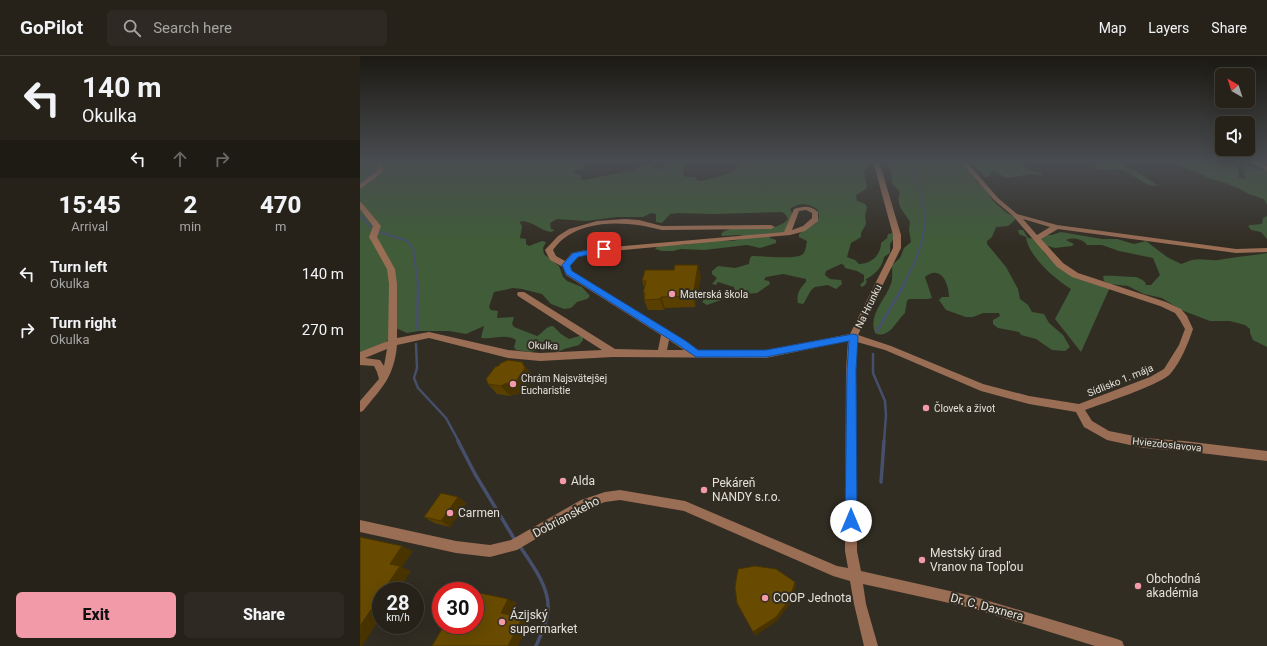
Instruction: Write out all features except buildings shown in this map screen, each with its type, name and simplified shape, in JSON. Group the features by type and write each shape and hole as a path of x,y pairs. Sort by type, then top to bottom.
{"street":[{"name":"Na Hrunku","path":"871,646 860,604 851,551 851,370 853,337 897,248 897,235 883,189"},
{"name":"Sídlisko 1. mája","path":"853,337 888,348 981,387 1029,400 1079,408 1153,380 1167,372 1184,346 1189,329 1184,318 1173,309 1075,275 1060,265 1015,215 996,199 987,189"},
{"path":"360,204 377,226 374,231 377,248 386,256 393,280 392,355 383,380 360,408"},
{"path":"566,265 575,255 590,251 786,234 798,232 810,226 816,219 816,212 811,209 804,208 796,210 793,216 792,226 786,234"},
{"name":"Sídlisko 1. mája","path":"1015,215 1057,227 1236,251 1267,250"},
{"path":"696,354 666,333 569,273 566,265 553,258 550,250 561,236 580,226 599,223 634,222 651,224 662,228 771,226"},
{"path":"1036,240 1045,232 1057,227"},
{"path":"700,228 706,240"},
{"path":"521,294 592,338 613,353"},
{"path":"662,353 666,333"},
{"name":"Okulka","path":"360,356 393,343 426,336 458,340 508,354 540,357 613,353 766,354 853,337"},
{"path":"585,355 592,338"},
{"path":"360,361 377,363 382,371 383,380"},
{"name":"Hviezdoslavova","path":"1079,408 1088,424 1107,435 1144,443 1184,446 1267,456"},
{"name":"Dobrianskeho","path":"362,526 456,547 490,551 513,546 585,504 605,497 620,495 685,506 836,572 855,577"},
{"name":"Dr. C. Daxnera","path":"855,577 878,580 972,602 1052,625 1113,645"}],"green space":[{"path":"360,189 866,189 856,195 857,201 865,204 867,207 865,216 866,224 861,233 861,237 851,243 847,257 855,260 859,264 871,261 877,255 881,247 881,243 887,238 888,234 893,233 895,237 890,244 890,253 884,257 878,270 865,280 867,281 862,287 860,285 864,281 864,275 857,271 845,268 844,265 841,264 826,271 825,275 830,279 841,280 842,284 836,289 828,285 815,287 811,290 803,304 798,303 798,294 806,282 806,279 783,274 766,277 764,280 769,281 770,284 757,293 735,295 707,305 702,302 706,297 735,291 734,287 718,282 716,285 712,284 717,278 712,274 712,271 718,266 735,268 749,264 752,256 794,257 803,254 807,241 799,237 799,234 805,228 818,220 818,210 804,204 793,207 790,209 793,215 791,231 770,236 770,238 776,240 776,243 760,248 747,245 704,250 681,249 662,251 655,249 658,246 663,245 682,245 713,240 732,241 742,239 744,236 722,236 721,234 724,231 731,229 775,227 784,223 788,219 785,214 782,212 713,214 678,213 670,214 662,223 656,222 656,214 651,213 643,217 616,217 586,221 557,219 550,223 551,229 555,230 551,232 529,222 521,221 520,223 522,226 520,238 526,239 526,244 529,246 542,241 546,242 543,248 544,254 559,266 563,277 567,281 582,287 590,296 587,299 577,302 571,308 564,309 551,304 542,294 513,288 494,292 489,307 491,310 498,311 497,318 514,317 512,324 514,327 537,336 548,327 553,326 569,339 583,335 583,340 579,345 558,352 545,348 530,352 516,350 514,347 516,340 512,338 481,338 484,326 466,334 449,331 419,331 407,333 398,329 392,332 384,344 360,356"},
{"path":"897,189 984,189 986,190 993,201 1007,213 1015,217 1015,220 1008,226 996,227 992,237 987,241 987,244 1006,267 1018,289 1020,299 1028,305 1032,312 1044,314 1049,323 1063,335 1070,347 1065,351 1052,350 1036,339 1021,335 1019,332 998,328 993,324 993,320 1000,316 999,313 983,313 973,317 966,317 946,310 939,300 942,297 949,297 948,287 943,277 936,273 925,277 932,298 909,299 907,301 905,313 892,329 884,334 875,333 873,326 875,314 891,284 892,265 900,258 904,248 911,242 909,230 910,222 899,205 900,192"},
{"path":"1239,189 1267,189 1267,205 1264,199"},
{"path":"1267,216 1267,239 1261,232 1251,230 1248,226 1262,224 1263,218"},
{"path":"1018,230 1023,230 1028,238 1036,239 1041,235 1052,235 1061,232 1102,239 1117,239 1134,244 1146,241 1167,257 1181,264 1195,259 1218,260 1267,253 1267,347 1253,340 1250,329 1245,325 1230,321 1210,321 1181,310 1162,298 1144,294 1128,286 1110,284 1104,281 1103,276 1136,277 1144,281 1146,285 1151,285 1160,275 1153,258 1119,251 1102,245 1087,245 1078,239 1072,239 1066,240 1074,244 1072,246 1055,248 1044,245 1041,247 1045,254 1065,272 1111,285 1081,352 1055,319 1071,289 1043,266 1032,252 1026,237 1019,234"}],"waterway":[{"path":"904,284 916,260 923,237 924,213 923,201 919,189"},
{"path":"360,215 374,230 408,241 413,249 418,284"},
{"path":"877,331 905,283"},
{"path":"417,329 418,284"},
{"path":"416,344 417,368 414,378 418,388 446,418 459,442"},
{"path":"873,354 873,373 885,401 886,415 884,442"},
{"path":"458,441 475,474 515,540"},
{"path":"881,482 884,441"},
{"path":"519,545 539,576 548,601 548,610 544,629 536,646"}],"place":[{"name":"Materská škola","path":"672,294"},
{"name":"Chrám Najsvätejšej Eucharistie","path":"513,384"},
{"name":"Človek a život","path":"926,408"},
{"name":"Alda","path":"563,481"},
{"name":"Pekáreň NANDY s.r.o.","path":"704,490"},
{"name":"Carmen","path":"450,513"},
{"name":"Mestský úrad Vranov na Topľou","path":"922,560"},
{"name":"Obchodná akadémia","path":"1138,586"},
{"name":"COOP Jednota","path":"765,598"},
{"name":"Ázijský supermarket","path":"502,622"}],"route":[{"path":"604,249 575,255 566,265 569,273 683,344 696,354 766,354 853,337 851,370 851,521"}]}
